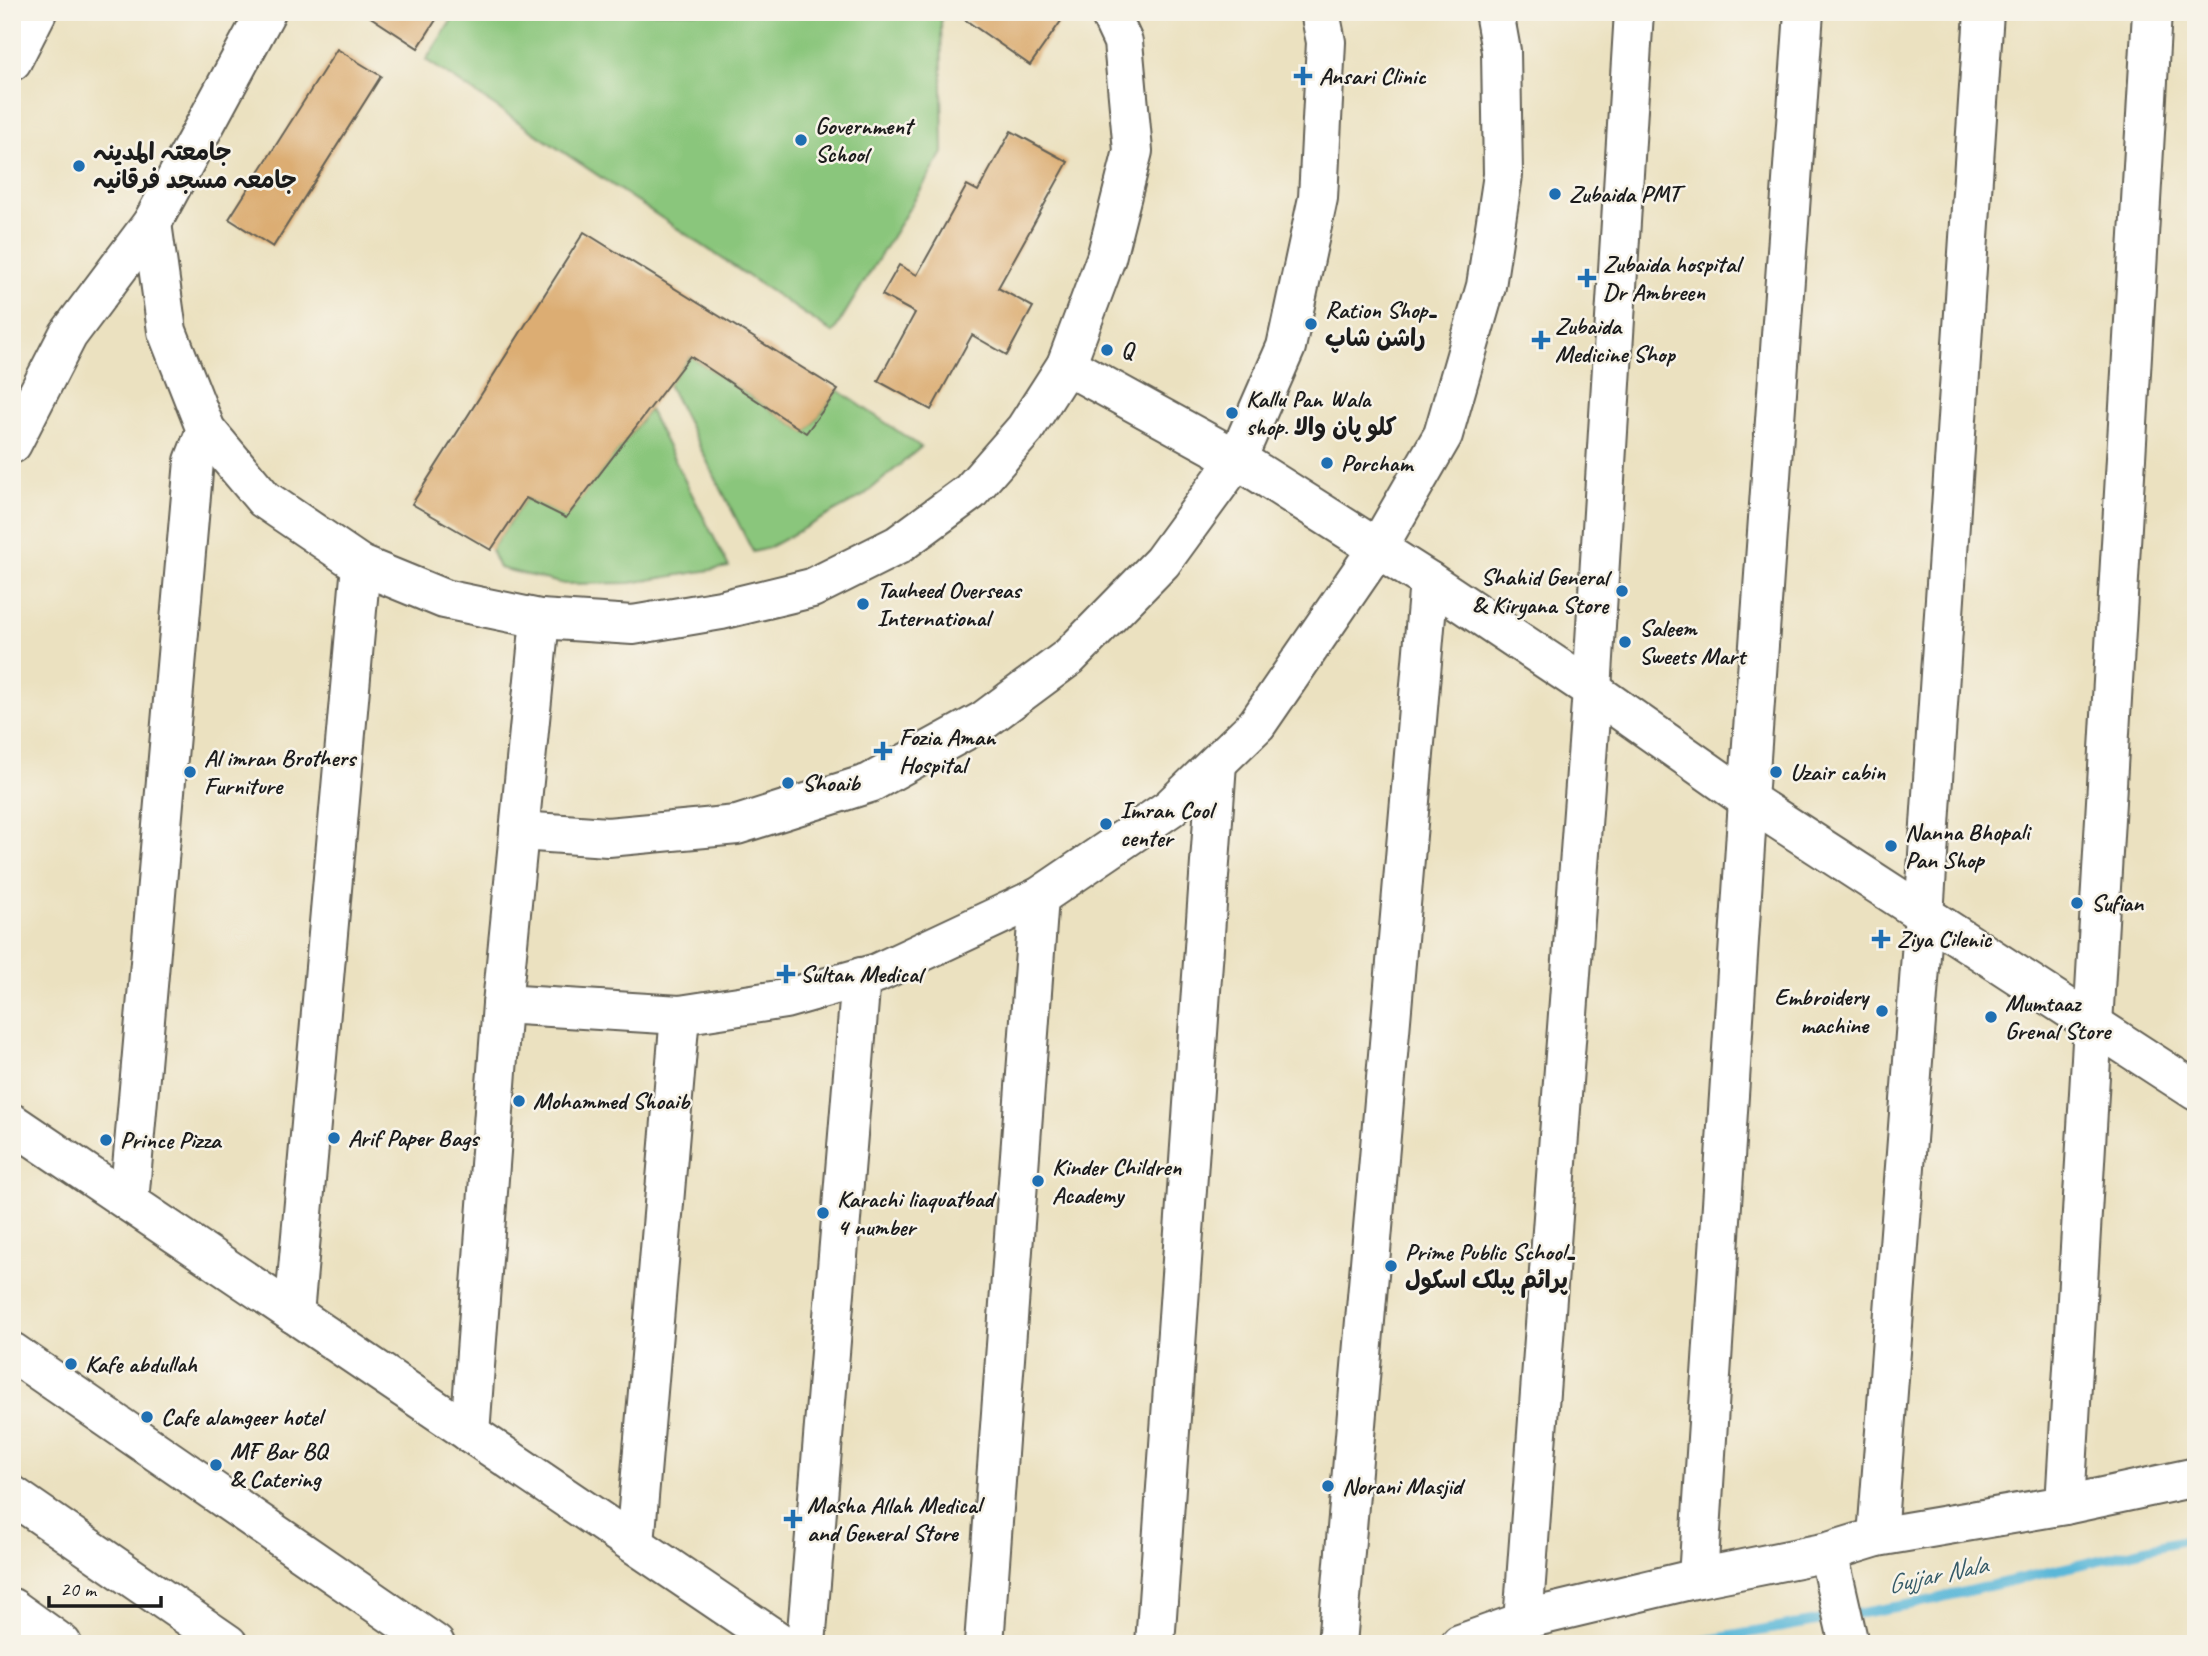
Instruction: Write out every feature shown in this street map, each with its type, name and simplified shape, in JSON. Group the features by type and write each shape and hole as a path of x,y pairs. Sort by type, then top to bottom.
{"main road":[{"path":"12,61 37,12"},
{"path":"12,444 68,335 152,223 266,12"},
{"path":"152,223 167,331 206,430 264,499 361,565 444,600 540,619 633,625 721,610 812,588 898,545 970,492 1026,429 1066,365 1106,258 1133,151 1123,41 1109,12"},
{"path":"519,831 608,836 737,825 870,783 983,721 1069,657 1162,562 1237,459 1286,347 1318,198 1326,43 1320,12"},
{"path":"502,1004 680,1015 785,999 877,973 1039,897 1170,808 1257,724 1377,549 1443,435 1486,286 1503,175 1501,51 1494,12"},
{"path":"1523,1622 1592,690 1634,12"},
{"path":"1698,1578 1748,800 1804,12"},
{"path":"1877,1537 1924,915 1984,12"},
{"path":"2065,1505 2152,12"},
{"path":"1066,365 1237,459 1429,581 1592,690 1748,800 2196,1091"},
{"path":"129,1202 194,461 206,430"},
{"path":"295,1314 361,565"},
{"path":"1337,1644 1429,581"},
{"path":"470,1433 502,1004 540,619"},
{"path":"1155,1644 1217,763"},
{"path":"984,1644 1039,897"},
{"path":"806,1644 861,977"},
{"path":"635,1544 680,1015"},
{"path":"12,1123 782,1644"},
{"path":"12,1352 435,1644"},
{"path":"1460,1644 1523,1622 1698,1578 1828,1552 1877,1537 2065,1505 2196,1477"},
{"path":"12,1495 228,1644"},
{"path":"1828,1552 1849,1644"},
{"path":"12,1608 62,1644"}],"green space":[{"path":"457,12 934,12 941,17 943,153 833,333 426,60"},
{"path":"690,356 806,433 838,390 921,447 863,496 768,548 753,552 668,384"},
{"path":"649,410 729,567 630,583 564,584 499,568 491,550 526,498 566,517"}],"building":[{"path":"372,12 441,12 418,48 369,16"},
{"path":"954,12 1063,12 1066,14 1030,65"},
{"path":"337,49 381,76 273,247 229,219"},
{"path":"1011,131 1068,162 998,288 1033,307 1007,355 972,335 931,410 878,381 915,313 882,295 899,265 917,275 967,185 978,191"},
{"path":"584,232 838,390 806,433 690,356 566,518 526,498 491,550 412,504"}],"waterway":[{"name":"Gujjar Nala","path":"1686,1644 1918,1603 2196,1537"}],"place":[{"name":"Ansari Clinic","path":"1303,76"},
{"name":"Government School","path":"801,140"},
{"name":"جامعتہ المدینہ جامعہ مسجد فرقانیہ","path":"79,166"},
{"name":"Zubaida PMT","path":"1555,194"},
{"name":"Zubaida hospital Dr Ambreen","path":"1587,278"},
{"name":"Ration Shop۔ راشن شاپ","path":"1311,324"},
{"name":"Zubaida Medicine Shop","path":"1541,340"},
{"name":"Q","path":"1107,350"},
{"name":"Kallu Pan Wala shop. کلو پان والا","path":"1232,413"},
{"name":"Porcham","path":"1327,463"},
{"name":"Shahid General & Kiryana Store","path":"1622,591"},
{"name":"Tauheed Overseas International","path":"863,604"},
{"name":"Saleem Sweets Mart","path":"1625,642"},
{"name":"Fozia Aman Hospital","path":"883,751"},
{"name":"Al imran Brothers Furniture","path":"190,772"},
{"name":"Uzair cabin","path":"1776,772"},
{"name":"Shoaib","path":"788,783"},
{"name":"Imran Cool center","path":"1106,824"},
{"name":"Nanna Bhopali Pan Shop","path":"1891,846"},
{"name":"Sufian","path":"2077,903"},
{"name":"Ziya Cilenic","path":"1881,939"},
{"name":"Sultan Medical","path":"786,974"},
{"name":"Embroidery machine","path":"1882,1011"},
{"name":"Mumtaaz Grenal Store","path":"1991,1017"},
{"name":"Mohammed Shoaib","path":"519,1101"},
{"name":"Arif Paper Bags","path":"334,1138"},
{"name":"Prince Pizza","path":"106,1140"},
{"name":"Kinder Children Academy","path":"1038,1181"},
{"name":"Karachi liaquatbad 4 number","path":"823,1213"},
{"name":"Prime Public School۔ پرائم پبلک اسکول","path":"1391,1266"},
{"name":"Kafe abdullah","path":"71,1364"},
{"name":"Cafe alamgeer hotel","path":"147,1417"},
{"name":"MF Bar BQ & Catering","path":"216,1465"},
{"name":"Norani Masjid","path":"1328,1486"},
{"name":"Masha Allah Medical and General Store","path":"793,1519"}]}
